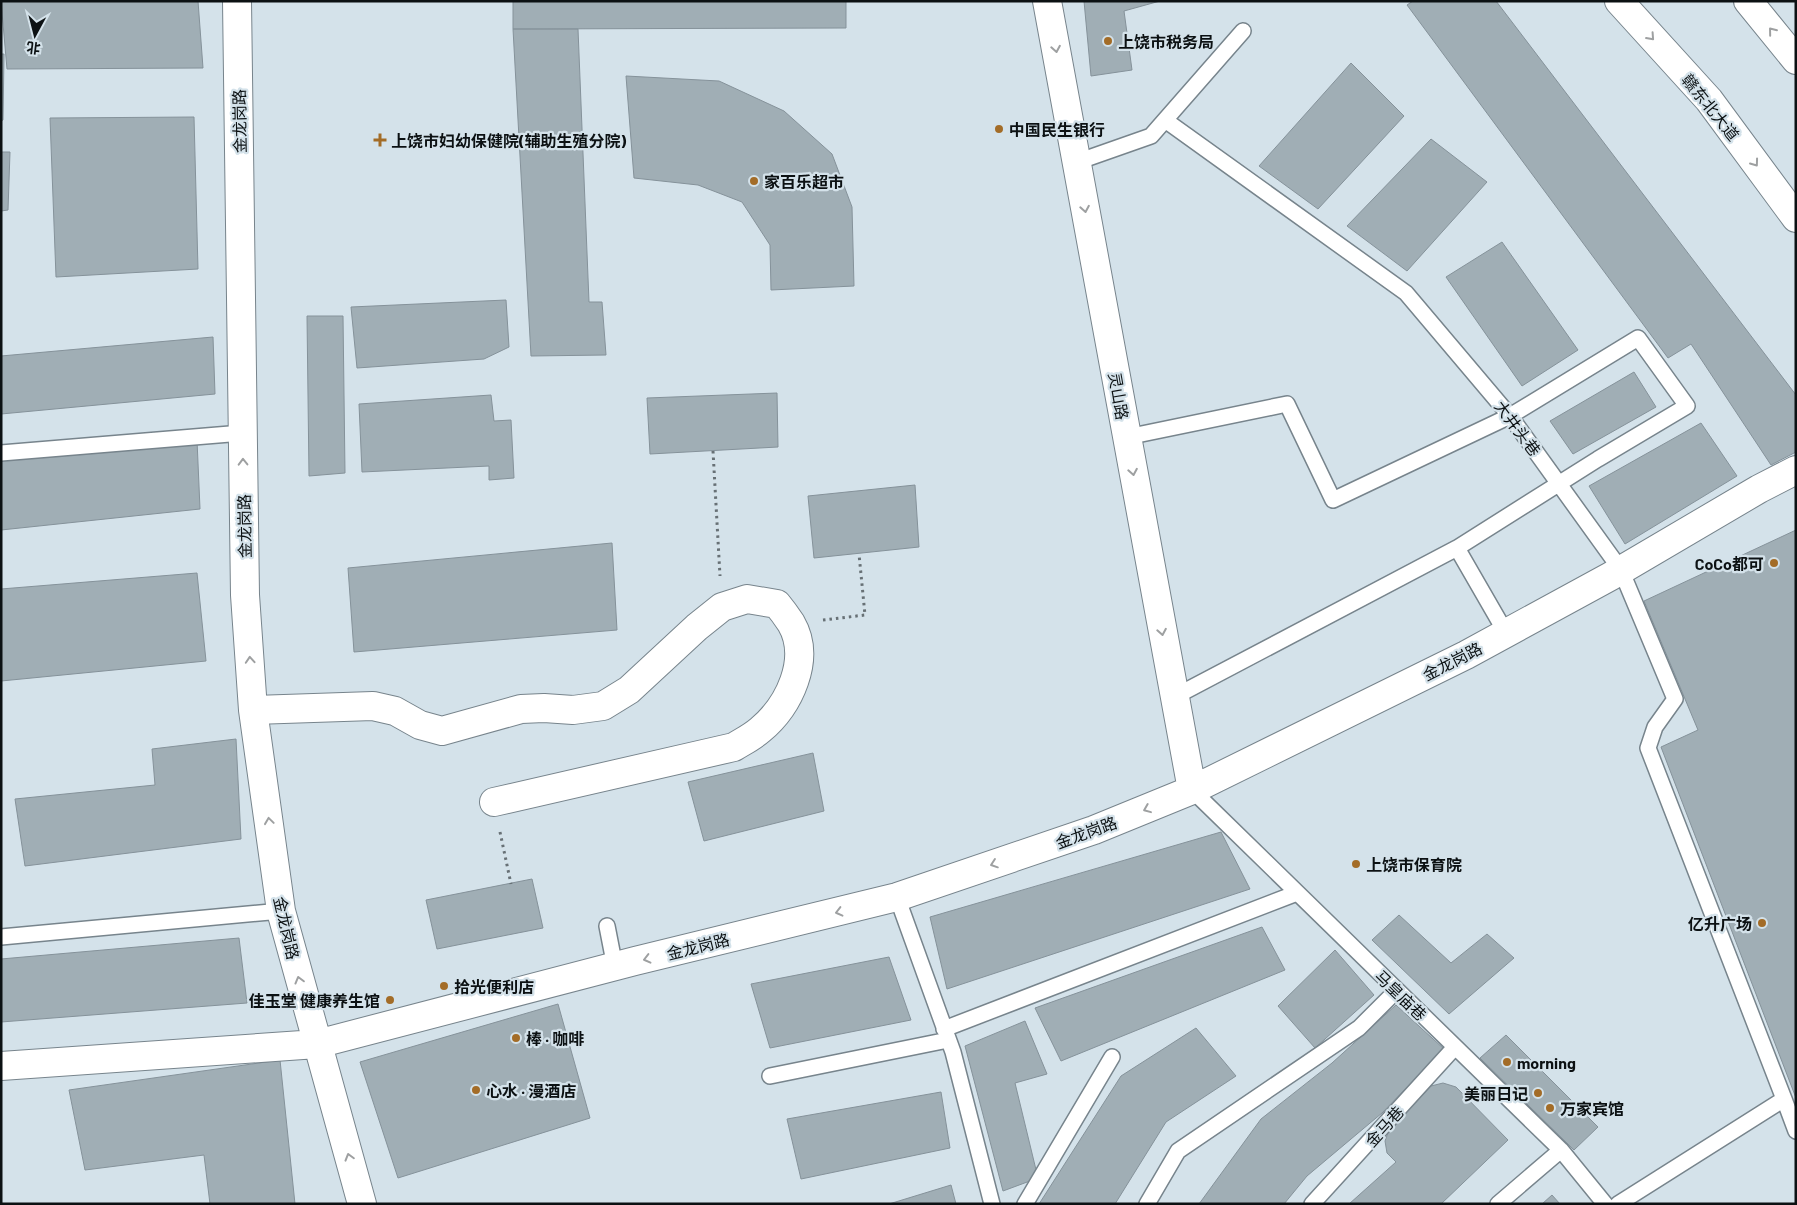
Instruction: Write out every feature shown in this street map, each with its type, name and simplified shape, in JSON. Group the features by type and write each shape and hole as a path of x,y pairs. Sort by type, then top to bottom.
{"street":[{"name":"金龙岗路","path":"237,1 245,594 253,710 281,911 362,1204"},
{"name":"灵山路","path":"1048,1 1192,790"},
{"name":"赣东北大道","path":"1619,1 1709,100 1796,218"},
{"path":"1748,1 1796,60"},
{"name":"金龙岗路","path":"1,1066 317,1044 897,897 1094,830 1192,790 1466,655 1621,570 1759,489 1796,470"},
{"path":"253,710 372,706 395,711 420,725 442,731 522,709 572,710 603,706 629,690 697,627 722,607 747,599 777,604 792,624 800,650 796,680 780,708 760,730 734,747 494,802"}],"lane":[{"path":"1077,162 1151,136 1244,31"},
{"name":"大井头巷","path":"1165,120 1406,293 1510,416 1621,570 1675,699 1655,727 1648,748 1784,1099"},
{"path":"1127,437 1287,404 1333,500 1510,416 1638,338 1687,406 1559,483 1457,548 1174,697"},
{"path":"1,453 242,433"},
{"path":"1457,548 1506,633"},
{"name":"马皇庙巷","path":"1192,790 1561,1150 1605,1204"},
{"path":"770,1076 946,1034 1296,893"},
{"path":"897,897 946,1034 992,1204"},
{"path":"1,937 281,911"},
{"path":"607,926 615,967"},
{"path":"1147,1204 1178,1152 1359,1028 1396,990"},
{"name":"金马巷","path":"1312,1204 1455,1048"},
{"path":"1025,1204 1112,1057"},
{"path":"1618,1204 1784,1099 1796,1130"},
{"path":"1498,1204 1561,1150"}],"path":[{"path":"714,451 722,607"},
{"path":"792,624 865,615 859,554"},
{"path":"494,802 511,884"}],"building":[{"path":"1,1 198,1 203,68 7,69"},
{"path":"513,1 846,1 846,28 513,29"},
{"name":"上饶市税务局","path":"1084,1 1160,1 1124,11 1132,70 1091,76"},
{"path":"1413,1 1496,1 1796,395 1796,452 1771,465 1691,344 1668,358 1407,5"},
{"path":"513,29 578,29 589,302 602,302 606,355 531,356"},
{"path":"1,54 4,54 3,120 1,121"},
{"path":"1351,63 1404,116 1318,209 1259,166"},
{"name":"家百乐超市","path":"626,76 719,81 784,111 832,154 852,207 854,286 771,290 770,245 742,202 698,185 634,178"},
{"path":"194,117 198,269 56,277 50,118"},
{"path":"1431,139 1487,182 1407,271 1347,226"},
{"path":"1,152 10,152 8,210 1,211"},
{"path":"1502,242 1578,350 1522,386 1446,277"},
{"path":"506,300 509,347 484,359 357,368 351,307"},
{"path":"307,316 343,316 345,473 309,476"},
{"path":"213,337 215,394 1,414 1,356"},
{"path":"1634,372 1656,407 1573,454 1550,421"},
{"path":"777,393 778,447 650,454 647,398"},
{"path":"491,395 494,421 511,420 514,478 489,480 489,466 362,472 359,404"},
{"path":"1701,423 1737,476 1625,544 1589,486"},
{"path":"197,440 200,509 1,530 1,460"},
{"path":"915,485 919,547 814,558 808,496"},
{"name":"亿升广场","path":"1796,530 1796,1098 1661,747 1698,730 1644,601"},
{"path":"612,543 617,630 354,652 348,568"},
{"path":"197,573 206,661 1,681 1,589"},
{"path":"236,739 241,839 25,866 15,799 155,785 152,749"},
{"path":"813,753 824,811 704,841 688,782"},
{"path":"1221,832 1250,889 947,989 930,917"},
{"path":"532,879 543,928 437,949 426,900"},
{"path":"1399,915 1451,963 1487,934 1514,958 1449,1014 1372,940"},
{"path":"1262,927 1285,970 1061,1061 1035,1008"},
{"path":"239,938 247,1003 1,1022 1,959"},
{"path":"1335,950 1374,995 1315,1048 1278,1006"},
{"path":"889,957 911,1020 770,1048 751,984"},
{"name":"心水 · 漫酒店","path":"558,1004 590,1118 398,1178 360,1062"},
{"path":"1396,1005 1444,1049 1382,1113 1307,1176 1284,1204 1199,1204 1261,1119 1332,1063"},
{"path":"1025,1021 1047,1074 1015,1083 1038,1178 1003,1191 965,1046"},
{"path":"1196,1028 1236,1076 1166,1122 1115,1204 1039,1204 1121,1076"},
{"path":"1506,1035 1598,1127 1574,1150 1480,1058"},
{"path":"280,1060 295,1204 210,1204 204,1155 85,1170 69,1090"},
{"path":"1443,1083 1456,1087 1508,1140 1441,1204 1349,1204 1396,1162 1387,1153 1385,1141 1389,1130 1431,1086"},
{"path":"941,1092 950,1148 801,1179 787,1119"},
{"path":"951,1185 956,1204 889,1204"},
{"path":"1552,1195 1560,1204 1542,1204"}],"place":[{"name":"上饶市税务局","path":"1108,41"},
{"name":"中国民生银行","path":"999,129"},
{"name":"上饶市妇幼保健院(辅助生殖分院)","path":"380,140"},
{"name":"家百乐超市","path":"754,181"},
{"name":"CoCo都可","path":"1774,563"},
{"name":"上饶市保育院","path":"1356,864"},
{"name":"亿升广场","path":"1762,923"},
{"name":"拾光便利店","path":"444,986"},
{"name":"佳玉堂 健康养生馆","path":"390,1000"},
{"name":"棒 · 咖啡","path":"516,1038"},
{"name":"morning","path":"1507,1062"},
{"name":"心水 · 漫酒店","path":"476,1090"},
{"name":"美丽日记","path":"1538,1093"},
{"name":"万家宾馆","path":"1550,1108"}]}
